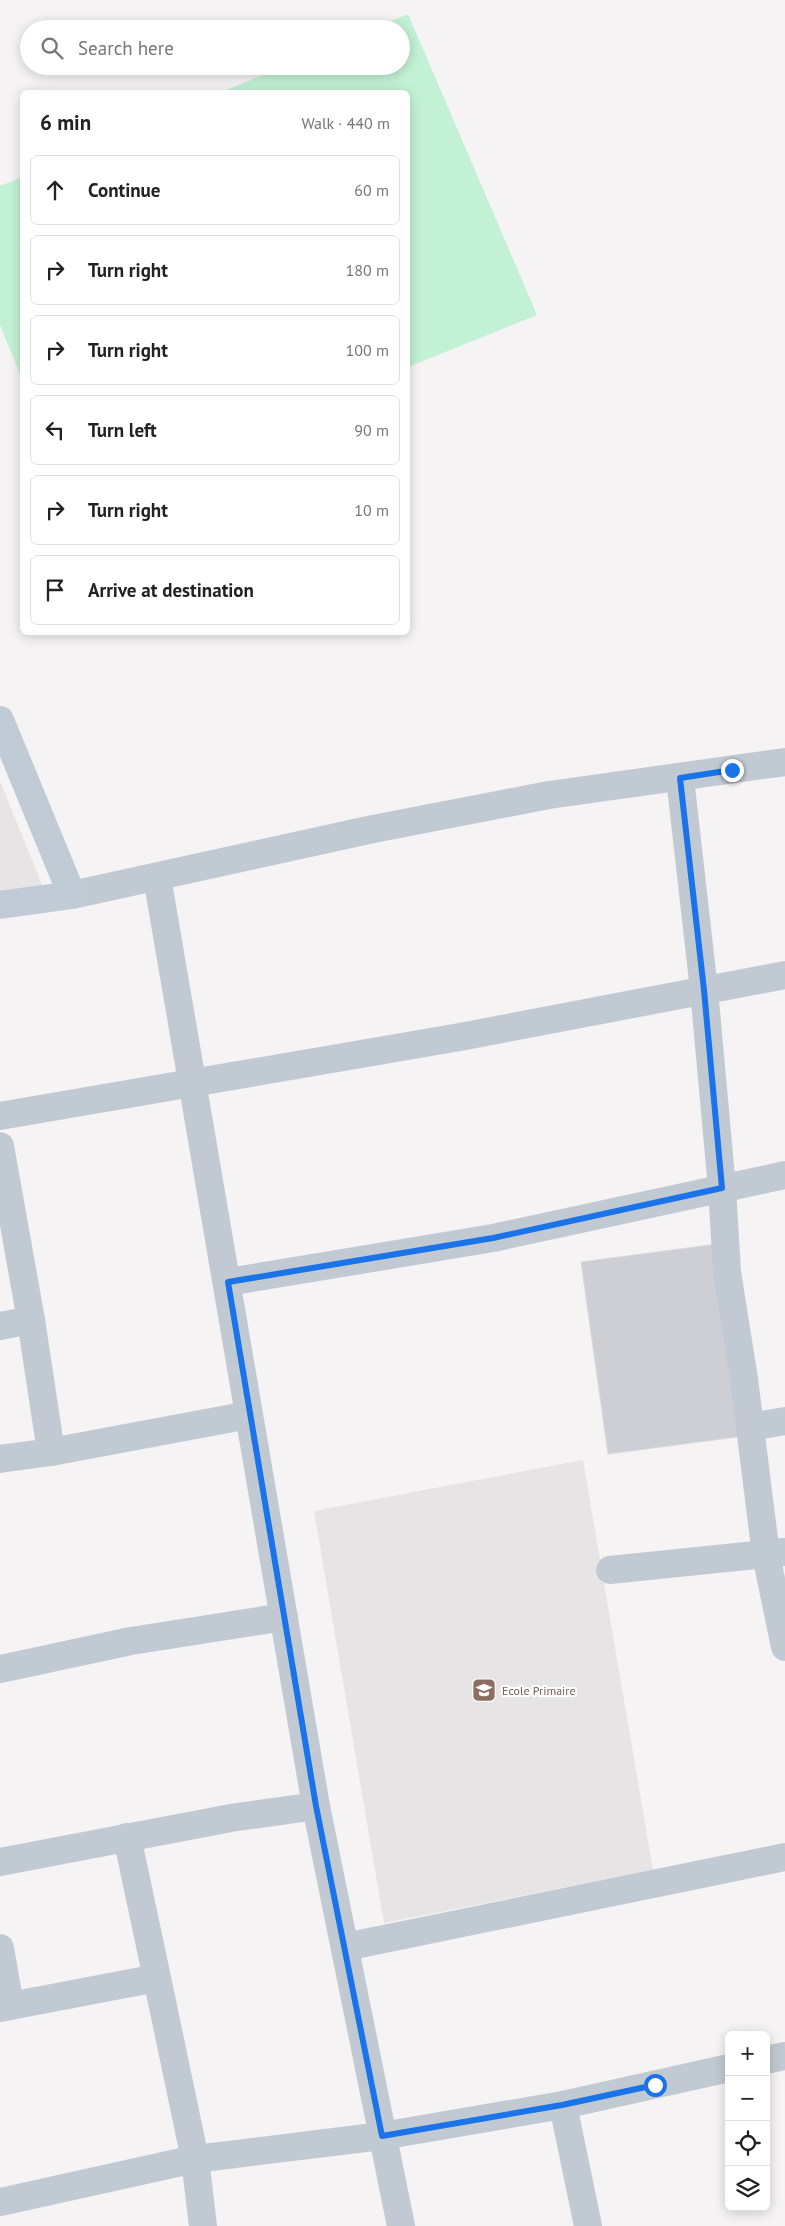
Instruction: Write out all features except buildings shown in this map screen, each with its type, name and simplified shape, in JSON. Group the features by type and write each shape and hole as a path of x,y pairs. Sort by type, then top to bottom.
{"street":[{"path":"0,720 72,895"},
{"path":"0,905 72,895 374,829 548,794 680,778 785,762"},
{"path":"680,778 704,990 722,1188 726,1272 750,1427 776,1553 785,1647"},
{"path":"157,877 228,1282 316,1806 382,2136 402,2226"},
{"path":"0,1116 460,1038 785,975"},
{"path":"0,1146 31,1320 51,1452"},
{"path":"228,1282 493,1238 785,1175"},
{"path":"0,1326 31,1320"},
{"path":"0,1459 51,1452 249,1415"},
{"path":"750,1427 785,1421"},
{"path":"610,1570 776,1553"},
{"path":"0,1669 132,1641 284,1618"},
{"path":"0,1862 231,1818 316,1806"},
{"path":"127,1837 195,2159 203,2226"},
{"path":"345,1948 785,1857"},
{"path":"0,1948 5,2007 157,1978"},
{"path":"770,2059 785,2056"},
{"path":"0,2202 195,2159 382,2136 562,2105 725,2069"},
{"path":"562,2105 588,2226"}],"shaded area":[{"path":"0,781 47,897 0,907"},
{"name":"Ecole Primaire","path":"583,1460 653,1870 384,1923 314,1511"}],"green space":[{"path":"408,14 537,315 410,366 410,90 227,90 263,75 410,75 410,20 394,20"},
{"path":"20,178 20,374 0,325 0,186"}],"place":[{"name":"Ecole Primaire","path":"484,1690"}],"route":[{"path":"655,2085 562,2105 382,2136 316,1806 228,1282 493,1238 722,1188 704,990 680,778 732,770"}]}
